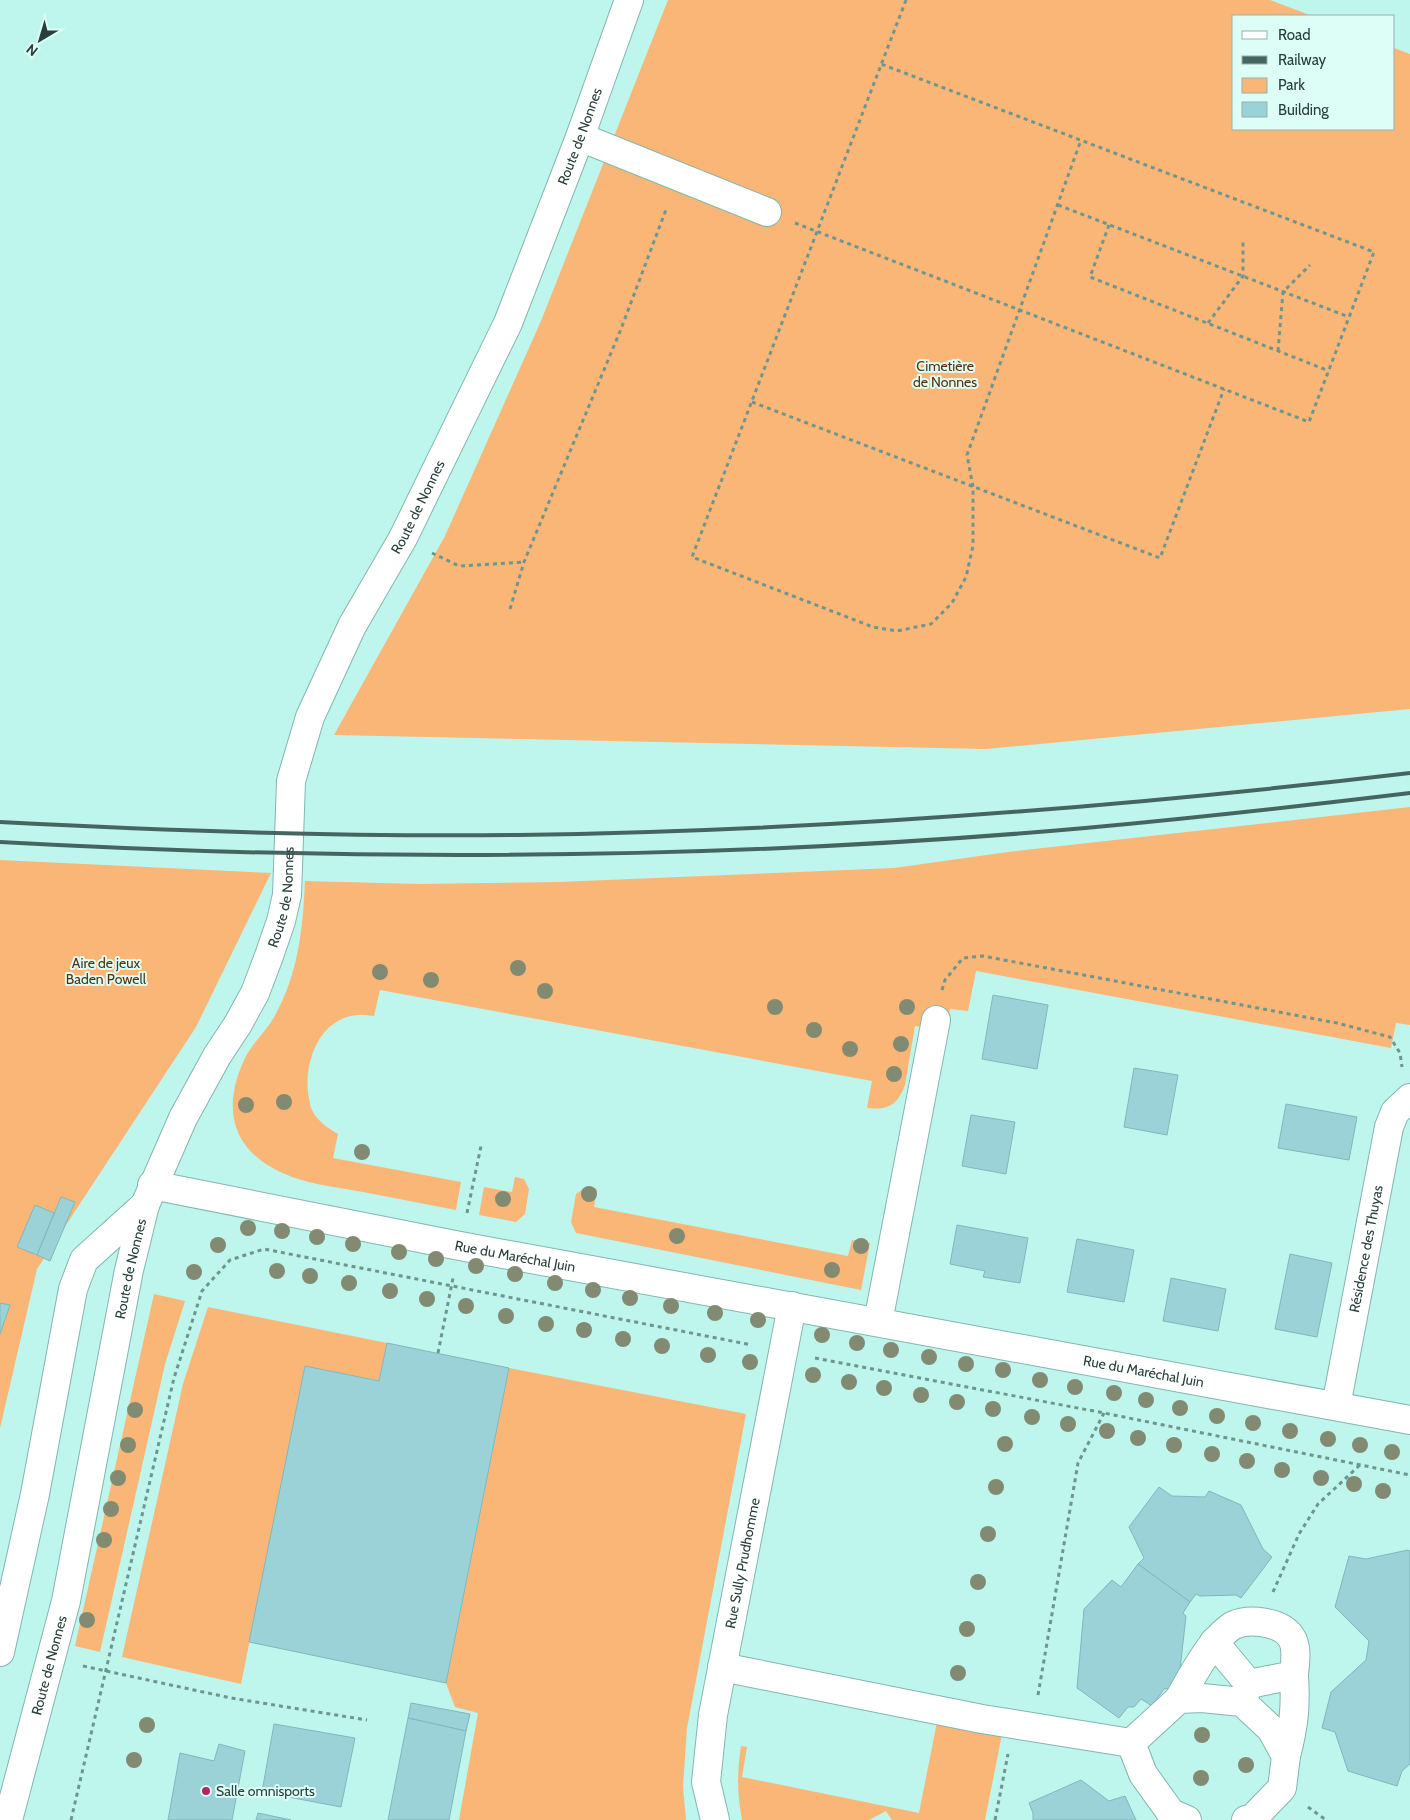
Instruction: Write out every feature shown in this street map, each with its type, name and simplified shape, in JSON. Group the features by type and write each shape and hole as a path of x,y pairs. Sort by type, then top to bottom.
{"street":[{"name":"Route de Nonnes","path":"8,1820 66,1601 129,1270 149,1195 183,1118 255,993 281,921 287,895 291,781 310,717 352,626 403,538 508,323 580,137 629,0"},
{"path":"580,137 767,212"},
{"path":"878,1322 936,1020"},
{"name":"Résidence des Thuyas","path":"1336,1406 1389,1127 1395,1112 1408,1099"},
{"path":"0,1652 35,1494 73,1288 84,1260 149,1195"},
{"name":"Rue du Maréchal Juin","path":"149,1195 460,1246 1410,1420"},
{"name":"Rue Sully Prudhomme","path":"715,1820 706,1782 712,1715 792,1306"},
{"path":"1131,1743 1179,1699 1214,1642 1234,1625 1255,1621 1275,1624 1291,1637 1295,1653 1296,1698 1294,1727 1286,1756 1282,1788 1253,1818 1246,1820"},
{"path":"1214,1642 1245,1693 1271,1729 1286,1756"},
{"path":"722,1667 1023,1726 1131,1743"},
{"path":"1179,1699 1245,1693 1294,1675"},
{"path":"1131,1743 1144,1774 1171,1813 1187,1820"}],"path":[{"path":"906,0 692,556 873,627 897,631 931,624 952,602 966,577 973,546 973,487 967,455 1081,140"},
{"path":"767,212 1309,422 1374,252 881,64"},
{"path":"510,609 524,562 621,329 679,177"},
{"path":"1058,205 1349,317"},
{"path":"1110,225 1090,277 1329,371"},
{"path":"1208,323 1243,276 1242,241"},
{"path":"1278,351 1283,292 1310,265"},
{"path":"752,402 1160,558 1224,389"},
{"path":"403,538 459,566 524,562"},
{"path":"936,1020 945,980 963,958 983,956 1337,1023 1390,1038 1400,1053 1408,1099"},
{"path":"71,1820 174,1378 202,1291 230,1260 264,1249 783,1352 1104,1413 1410,1475"},
{"path":"995,1820 1023,1726 1078,1463 1104,1413"},
{"path":"1255,1621 1276,1587 1299,1534 1318,1504 1360,1465"},
{"path":"51,1660 107,1670 232,1698 367,1720"}],"green space":[{"name":"Cimetière de Nonnes","path":"668,0 1270,0 1309,15 1232,15 1232,130 1395,130 1395,48 1410,54 1410,709 986,749 334,735 445,536 541,321"},
{"path":"1410,807 1410,1025 1396,1023 1391,1048 976,971 968,1011 950,1009 947,1030 915,1026 905,1085 899,1098 886,1107 867,1108 872,1081 380,990 374,1016 357,1015 347,1017 336,1022 319,1039 310,1063 308,1075 311,1107 320,1121 338,1134 333,1158 461,1182 456,1210 319,1184 292,1177 272,1168 256,1157 244,1144 237,1129 233,1113 238,1076 249,1051 273,1019 294,969 301,934 305,881 419,884 559,882 894,868 1008,852"},
{"name":"Aire de jeux Baden Powell","path":"0,860 271,873 196,1027 37,1269 0,1428"},
{"path":"515,1177 524,1179 529,1189 525,1214 516,1222 479,1215 484,1187 512,1192"},
{"path":"586,1187 597,1189 594,1207 848,1256 852,1240 870,1243 861,1290 576,1233 571,1222 576,1194"},
{"path":"154,1294 185,1301 165,1364 100,1652 75,1646"},
{"path":"208,1307 387,1343 379,1381 305,1366 241,1684 122,1657 183,1384"},
{"path":"509,1368 746,1414 687,1728 683,1787 686,1820 459,1820 478,1713 455,1707 446,1683"},
{"path":"937,1722 1002,1734 985,1820 892,1820 886,1811 869,1820 742,1820 738,1783 741,1746 747,1747 742,1777 919,1813"}],"building":[{"path":"993,995 1048,1005 1037,1069 982,1059"},
{"path":"1134,1068 1178,1075 1167,1135 1124,1127"},
{"path":"1286,1104 1357,1117 1349,1160 1278,1148"},
{"path":"971,1115 1015,1122 1006,1174 962,1166"},
{"path":"61,1197 75,1202 50,1261 37,1255"},
{"path":"35,1205 54,1213 37,1255 17,1247"},
{"path":"957,1225 1028,1238 1020,1283 983,1277 985,1271 950,1264"},
{"path":"1077,1239 1134,1250 1124,1302 1067,1292"},
{"path":"1290,1254 1332,1263 1317,1337 1275,1329"},
{"path":"1171,1278 1226,1289 1218,1331 1163,1321"},
{"path":"0,1303 10,1305 0,1334"},
{"path":"387,1343 509,1368 446,1683 249,1642 305,1366 379,1381"},
{"path":"1159,1487 1172,1496 1205,1497 1209,1491 1241,1505 1263,1549 1272,1557 1241,1598 1236,1595 1200,1596 1196,1594 1190,1602 1138,1564 1144,1558 1129,1527"},
{"path":"1410,1551 1410,1764 1402,1771 1397,1786 1348,1771 1335,1732 1322,1728 1331,1692 1366,1660 1369,1641 1335,1607 1349,1556 1366,1559"},
{"path":"1138,1564 1190,1602 1183,1613 1186,1616 1179,1678 1174,1687 1164,1689 1152,1706 1141,1699 1134,1707 1128,1707 1119,1718 1077,1688 1084,1609 1112,1580 1121,1587"},
{"path":"411,1703 470,1714 466,1731 408,1718"},
{"path":"408,1718 466,1731 449,1820 388,1820"},
{"path":"274,1724 355,1738 341,1807 262,1792"},
{"name":"Salle omnisports","path":"219,1744 245,1751 232,1820 168,1820 180,1753 214,1761"},
{"path":"1081,1780 1109,1801 1125,1796 1136,1820 1033,1820 1033,1813 1029,1803"},
{"name":"Salle omnisports","path":"258,1813 291,1820 256,1820"}],"railway":[{"path":"0,822 194,831 323,834 518,835 630,833 741,829 965,816 1188,797 1410,773"},
{"path":"0,842 271,853 407,855 679,852 950,839 1248,812 1410,793"}],"place":[{"name":"Salle omnisports","path":"206,1791"}]}
